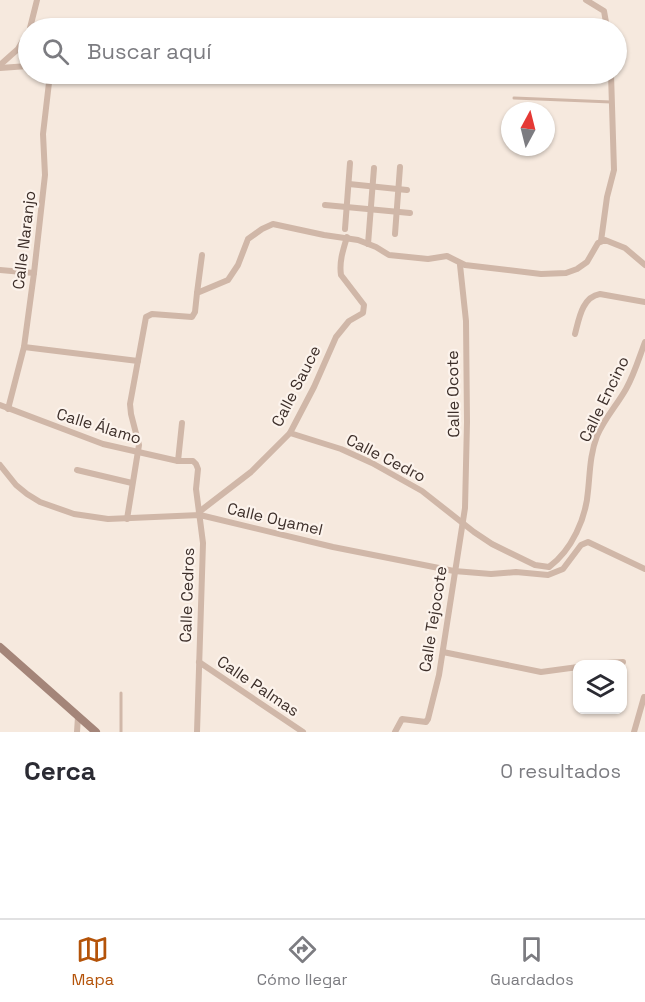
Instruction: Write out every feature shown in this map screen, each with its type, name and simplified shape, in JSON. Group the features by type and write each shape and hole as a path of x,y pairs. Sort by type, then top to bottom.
{"main road":[{"path":"0,647 96,732"}],"street":[{"path":"32,18 37,0"},
{"path":"586,0 604,11 605,18"},
{"path":"0,67 18,49"},
{"path":"0,67 18,66"},
{"name":"Calle Naranjo","path":"8,409 24,347 34,273 45,175 43,134 49,84"},
{"path":"601,241 607,197 614,170 611,84"},
{"path":"345,229 350,163"},
{"path":"395,234 400,166"},
{"path":"368,244 374,168"},
{"path":"349,184 407,190"},
{"path":"325,206 410,213"},
{"path":"197,293 228,280 235,272 248,239 267,225 279,224 324,235 347,237 368,244 389,255 419,259 447,256 460,265 542,274 566,273 587,262 595,246 601,241 609,241 625,248 645,265"},
{"name":"Calle Sauce","path":"200,514 251,472 290,433 342,327 363,313 364,305 341,275 342,253 347,237"},
{"path":"127,519 139,442 130,409 144,320 148,315 192,317 195,312 202,255"},
{"name":"Calle Ocote","path":"460,265 466,321 468,422 467,480 463,524"},
{"path":"0,270 34,273"},
{"path":"575,334 587,301 594,295 600,294 645,302"},
{"name":"Calle Encino","path":"552,565 574,538 588,492 590,461 596,439 627,388 645,342"},
{"path":"24,347 138,361"},
{"name":"Calle Álamo","path":"0,405 103,444 178,461 193,461"},
{"path":"178,461 182,423"},
{"name":"Calle Cedro","path":"290,433 341,449 389,471 422,491 492,544 542,567 552,565"},
{"name":"Calle Cedros","path":"193,461 198,469 196,489 202,543 197,732"},
{"name":"Calle Oyamel","path":"0,465 20,489 40,502 90,517 127,519 200,514 333,547 454,571 491,574 516,572 548,575 559,572 566,567 581,545 588,542 645,569"},
{"path":"77,470 132,483"},
{"name":"Calle Tejocote","path":"395,732 402,719 426,722 428,719 443,652 463,524"},
{"path":"443,652 541,672 573,668"},
{"name":"Calle Palmas","path":"199,662 303,732"},
{"path":"634,732 644,697"},
{"path":"76,732 78,717"}],"lane":[{"path":"514,98 612,102"},
{"path":"121,693 121,732"}]}
